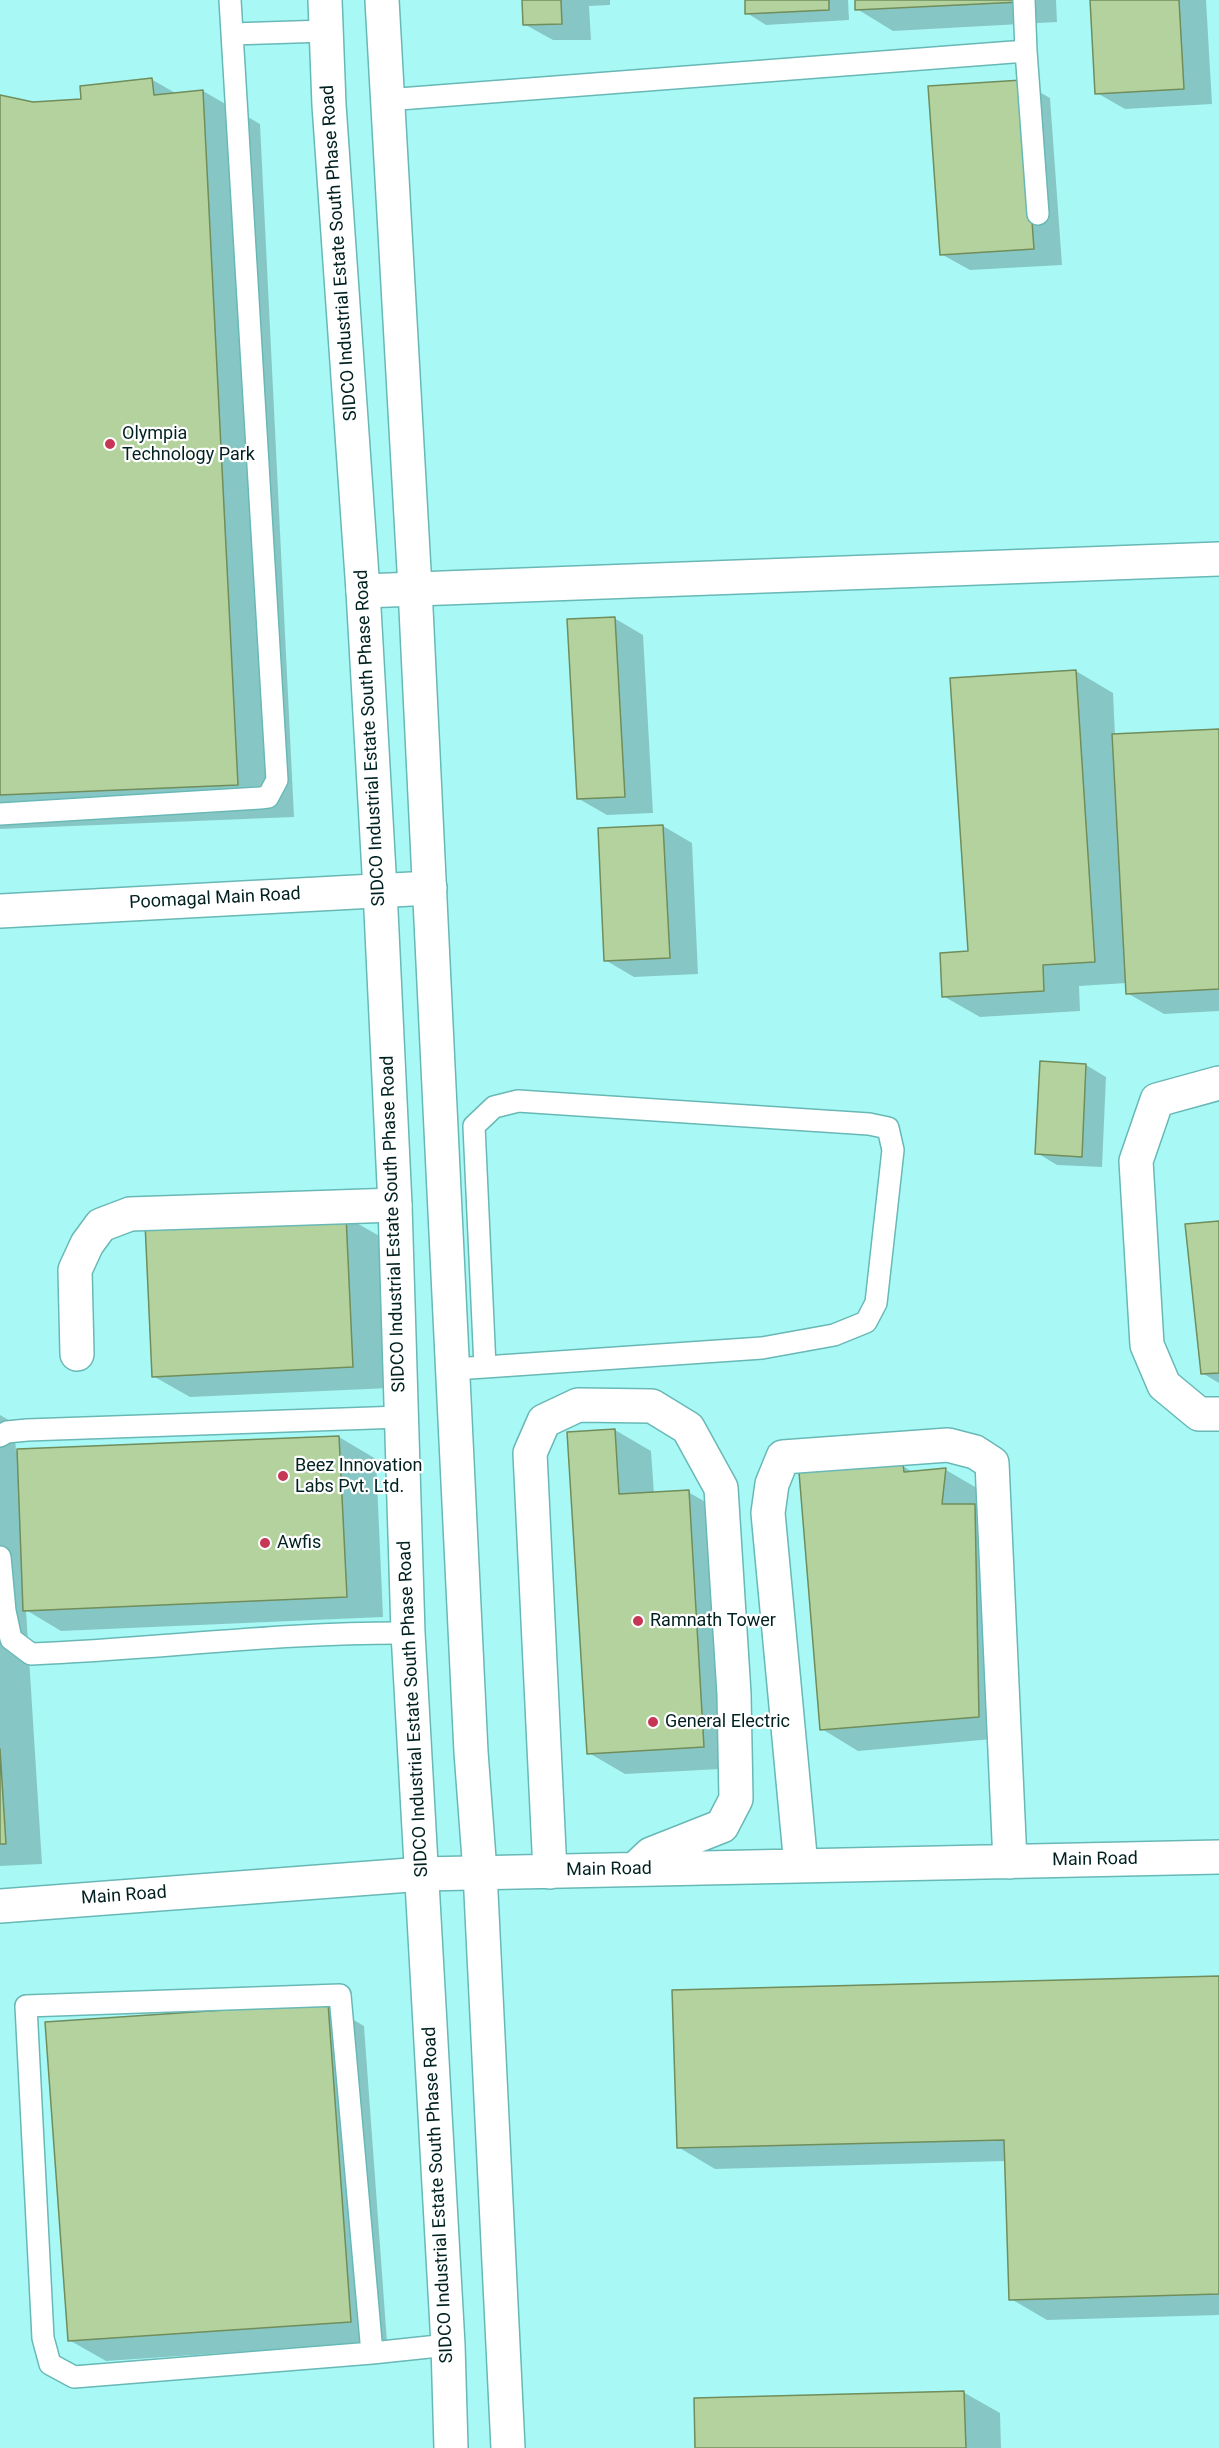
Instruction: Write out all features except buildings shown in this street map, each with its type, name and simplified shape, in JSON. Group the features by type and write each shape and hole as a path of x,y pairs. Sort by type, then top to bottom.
{"street":[{"path":"382,0 415,588 471,1752 480,1872 508,2448"},
{"name":"SIDCO Industrial Estate South Phase Road","path":"325,15 380,890 395,1205 408,1632 423,1874 451,2448"},
{"path":"363,591 1219,559"},
{"name":"Poomagal Main Road","path":"0,911 430,888"},
{"path":"1219,1083 1157,1100 1136,1161 1147,1345 1164,1385 1199,1414 1219,1414"},
{"path":"77,1354 75,1270 87,1244 101,1224 130,1214 395,1205"},
{"path":"550,1872 530,1453 544,1421 578,1405 652,1406 688,1428 721,1488 734,1694 736,1799 722,1826 651,1854 635,1869"},
{"path":"801,1866 768,1514 771,1484 783,1457 948,1445 975,1452 992,1463 1010,1862"},
{"name":"Main Road","path":"0,1906 423,1874 1219,1857"}],"lane":[{"path":"0,814 260,798 268,797 277,780 230,0"},
{"path":"1024,0 1038,214"},
{"path":"232,34 325,15"},
{"path":"386,100 1026,51"},
{"path":"453,1369 485,1367 762,1348 834,1335 866,1322 876,1303 893,1150 888,1128 857,1123 518,1101 494,1107 474,1126 485,1367"},
{"path":"0,1436 7,1432 27,1430 401,1417"},
{"path":"0,1557 5,1611 12,1639 31,1654 122,1650 358,1632 408,1632"},
{"path":"372,2354 340,1995 26,2006 43,2338 50,2364 74,2377 372,2354 447,2345"}],"place":[{"name":"Olympia Technology Park","path":"110,444"},
{"name":"Beez Innovation Labs Pvt. Ltd.","path":"283,1476"},
{"name":"Awfis","path":"265,1543"},
{"name":"Ramnath Tower","path":"638,1621"},
{"name":"General Electric","path":"653,1722"}]}
